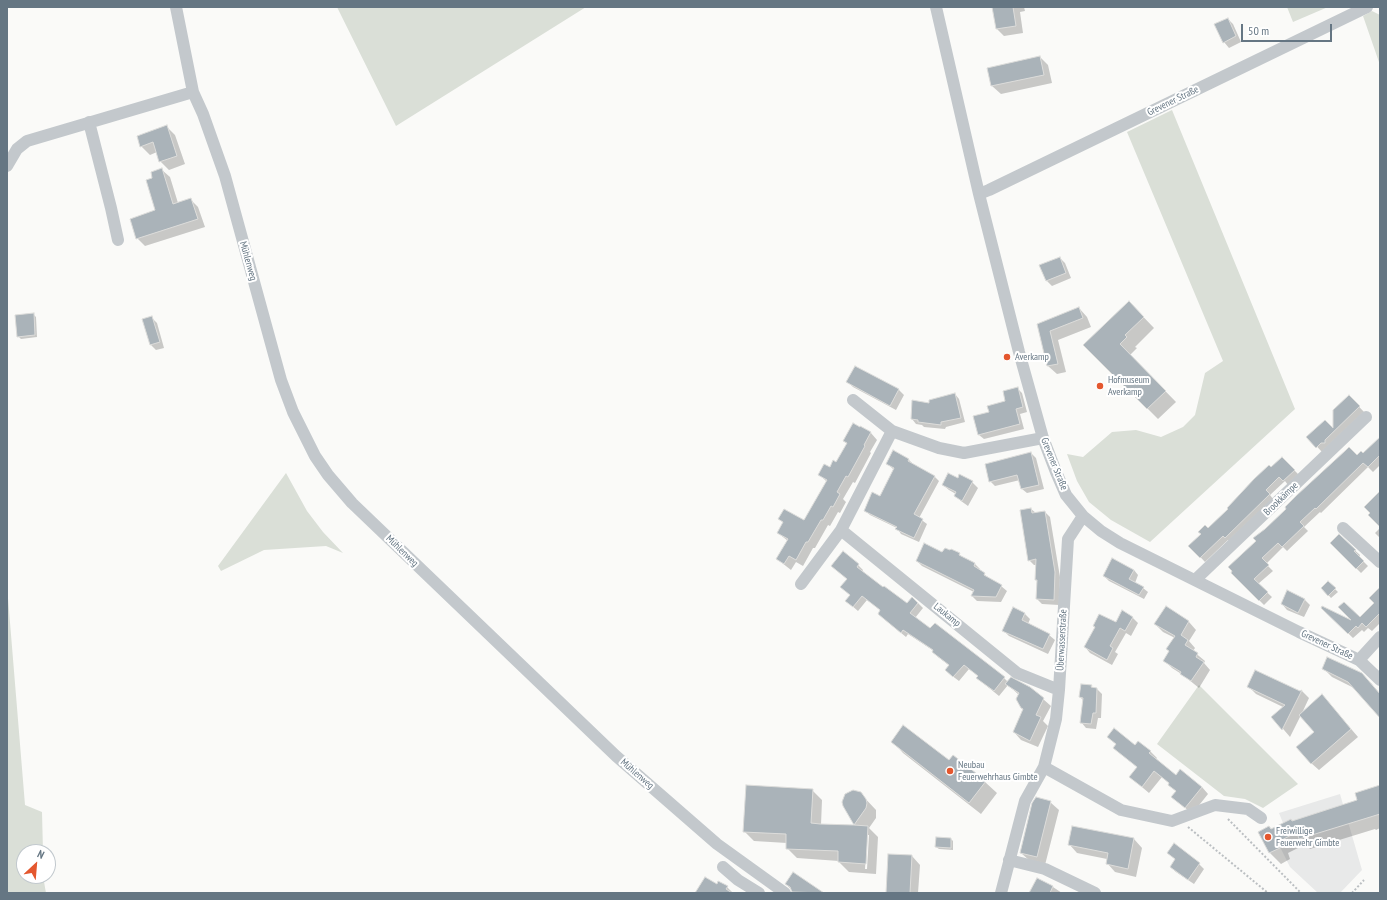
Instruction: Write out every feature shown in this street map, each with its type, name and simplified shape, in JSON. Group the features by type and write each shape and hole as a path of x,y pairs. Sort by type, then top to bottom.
{"street":[{"name":"Mühlenweg","path":"176,7 193,92 203,114 224,176 281,380 293,412 315,456 352,503 616,756 717,844 785,893"},
{"name":"Grevener Straße","path":"936,7 978,194 1017,344 1043,438 1066,496 1083,516 1120,543 1299,632 1359,660 1380,680"},
{"name":"Grevener Straße","path":"978,194 996,187 1367,7"},
{"path":"7,166 17,149 27,141 193,92"},
{"path":"89,122 118,240"},
{"path":"854,400 892,431 940,448 964,453 1043,438"},
{"name":"Brookkämpe","path":"1195,580 1366,417"},
{"path":"801,584 841,530 892,431"},
{"name":"Überwasserstraße","path":"1001,893 1025,801 1044,767 1056,719 1068,539 1083,516"},
{"path":"1343,528 1380,562"},
{"name":"Laukamp","path":"841,530 1017,673 1059,690"},
{"path":"1359,660 1380,637"},
{"path":"1044,767 1121,810 1172,821 1215,805 1248,809 1261,818"},
{"path":"1009,860 1045,869 1095,893"},
{"path":"724,867 738,880 759,893"}],"path":[{"path":"1215,805 1301,893"},
{"path":"1177,820 1192,829 1268,893"},
{"path":"1352,893 1364,880"}],"shaded area":[{"path":"337,7 586,7 396,126"},
{"path":"1287,7 1328,7 1293,22"},
{"path":"1372,11 1380,15 1380,65 1363,16"},
{"path":"1172,110 1295,409 1150,542 1111,520 1089,502 1077,481 1067,454 1083,457 1112,432 1136,430 1161,437 1183,427 1195,415 1205,373 1223,361 1127,132"},
{"path":"286,473 307,511 323,532 343,553 326,546 264,550 221,571 218,566"},
{"path":"7,586 25,805 42,812 43,844 16,844 16,884 44,884 46,893 7,893"},
{"path":"1199,685 1298,784 1263,808 1245,799 1224,796 1157,744"},
{"path":"1340,794 1362,870 1340,893 1318,893 1290,867 1271,829 1283,823 1279,813"}],"building":[{"path":"992,7 1013,7 1016,26 996,29"},
{"path":"1228,18 1236,36 1223,43 1214,24"},
{"path":"1040,56 1044,75 991,86 987,68"},
{"path":"167,125 177,156 159,162 153,142 140,147 137,136"},
{"path":"162,168 173,204 191,198 198,219 136,239 130,219 155,210 146,180 152,178 151,172"},
{"path":"1060,257 1066,273 1046,281 1039,265"},
{"path":"1129,301 1144,317 1125,335 1127,337 1120,344 1166,391 1147,409 1083,345"},
{"path":"1079,307 1083,318 1050,331 1058,364 1047,366 1037,324"},
{"path":"34,313 35,335 17,337 15,315"},
{"path":"152,316 160,342 150,345 142,319"},
{"path":"855,366 899,389 890,406 846,382"},
{"path":"1018,387 1023,407 1016,409 1020,424 978,435 973,416 989,412 987,406 1005,401 1003,391"},
{"path":"955,393 961,418 941,422 941,425 918,422 918,420 911,419 912,400 929,403 929,400"},
{"path":"1349,395 1360,406 1325,440 1325,443 1321,443 1316,448 1306,437 1325,420 1333,428 1333,410"},
{"path":"853,423 871,432 864,445 865,446 848,477 846,476 837,492 840,494 833,507 831,506 823,520 821,520 796,560 789,556 784,564 776,559 788,539 777,533 783,522 778,519 784,509 804,520 827,480 818,475 824,464 830,467 833,460 836,462 847,443 843,441"},
{"path":"1380,437 1380,455 1368,467 1363,463 1316,509 1315,508 1300,522 1304,526 1282,547 1278,543 1262,558 1269,565 1254,579 1268,592 1259,601 1231,573 1232,571 1228,567 1256,541 1253,538 1265,529 1286,509 1285,507 1297,495 1349,447 1357,455 1361,451 1363,453"},
{"path":"893,450 909,459 908,461 935,476 914,514 923,519 914,538 895,529 897,527 864,511 872,492 880,496 894,468 886,464"},
{"path":"1031,452 1039,485 1021,489 1017,475 989,482 985,464"},
{"path":"1282,457 1295,470 1283,481 1279,477 1266,490 1270,494 1225,538 1223,536 1200,558 1188,546 1201,534 1198,532 1205,525 1208,528 1228,509 1227,508 1254,479 1269,465 1271,467"},
{"path":"948,473 958,478 959,474 973,481 962,501 954,496 956,492 942,485"},
{"path":"1380,491 1380,527 1368,515 1370,513 1364,507"},
{"path":"1031,508 1032,513 1045,511 1055,572 1054,600 1036,599 1036,559 1028,561 1020,510"},
{"path":"1339,534 1356,550 1354,551 1364,561 1356,569 1330,543"},
{"path":"924,543 942,552 945,548 951,549 975,563 974,566 985,573 984,575 1002,585 996,597 971,596 974,590 916,561"},
{"path":"843,551 859,564 857,567 907,603 912,597 918,603 910,613 930,628 935,623 1005,677 994,691 976,678 978,676 964,665 953,677 945,670 949,665 932,652 933,650 903,630 901,633 878,614 880,610 862,596 853,607 845,601 850,595 840,587 847,579 831,566"},
{"path":"1112,558 1134,570 1129,579 1144,587 1139,595 1103,576"},
{"path":"1328,581 1336,588 1328,596 1321,588"},
{"path":"1380,587 1380,613 1366,627 1362,623 1358,628 1356,626 1348,634 1321,608 1322,606 1351,620 1338,607 1344,602 1360,617 1374,603 1369,598"},
{"path":"1287,590 1305,599 1298,613 1281,604"},
{"path":"1166,606 1189,621 1181,635 1188,640 1185,645 1198,653 1196,657 1204,662 1191,681 1180,674 1181,672 1163,661 1169,651 1166,649 1175,636 1154,624"},
{"path":"1013,607 1025,613 1022,620 1050,634 1043,649 1002,631"},
{"path":"1122,610 1133,617 1125,631 1120,628 1110,646 1113,648 1107,660 1084,647 1095,627 1093,626 1099,614 1116,622"},
{"path":"1327,657 1362,673 1380,694 1380,718 1348,682 1322,669"},
{"path":"1255,670 1300,691 1302,690 1282,730 1271,717 1285,705 1247,687"},
{"path":"1011,677 1030,687 1044,698 1036,715 1041,717 1030,741 1013,732 1023,709 1016,699 1019,693 1005,684"},
{"path":"1081,684 1092,685 1091,687 1097,688 1096,713 1093,713 1091,724 1080,723 1083,698 1079,697"},
{"path":"1322,694 1351,729 1311,764 1296,747 1314,732 1299,715"},
{"name":"Neubau Feuerwehrhaus Gimbte","path":"903,725 949,760 953,755 986,781 969,803 891,742"},
{"path":"1114,728 1135,745 1138,741 1151,751 1149,753 1176,775 1180,769 1202,787 1185,808 1171,797 1176,791 1168,785 1169,783 1154,771 1142,787 1129,777 1137,767 1113,748 1116,744 1107,737"},
{"path":"746,785 813,789 811,823 868,826 866,864 838,862 838,851 786,849 786,834 743,832"},
{"path":"1380,785 1380,814 1299,839 1297,832 1278,842 1280,848 1269,853 1258,832 1269,826 1271,829 1291,819 1292,821 1357,800 1355,793"},
{"path":"853,790 861,792 867,803 866,808 854,825 842,802 845,794"},
{"path":"1036,797 1051,801 1037,857 1020,853 1032,803"},
{"path":"1072,826 1134,838 1128,869 1106,864 1108,853 1068,845"},
{"path":"936,837 951,838 951,848 935,847"},
{"path":"1174,843 1200,863 1188,880 1170,867 1175,859 1167,853"},
{"path":"888,854 912,855 910,893 886,893"},
{"path":"793,872 824,893 792,892 790,887 785,884"},
{"path":"705,877 717,884 718,881 728,886 726,889 732,893 695,893"},
{"path":"1037,878 1053,886 1050,893 1029,893"}],"place":[{"name":"Averkamp","path":"1007,357"},
{"name":"Hofmuseum Averkamp","path":"1100,386"},
{"name":"Neubau Feuerwehrhaus Gimbte","path":"950,771"},
{"name":"Freiwillige Feuerwehr Gimbte","path":"1268,837"}]}
